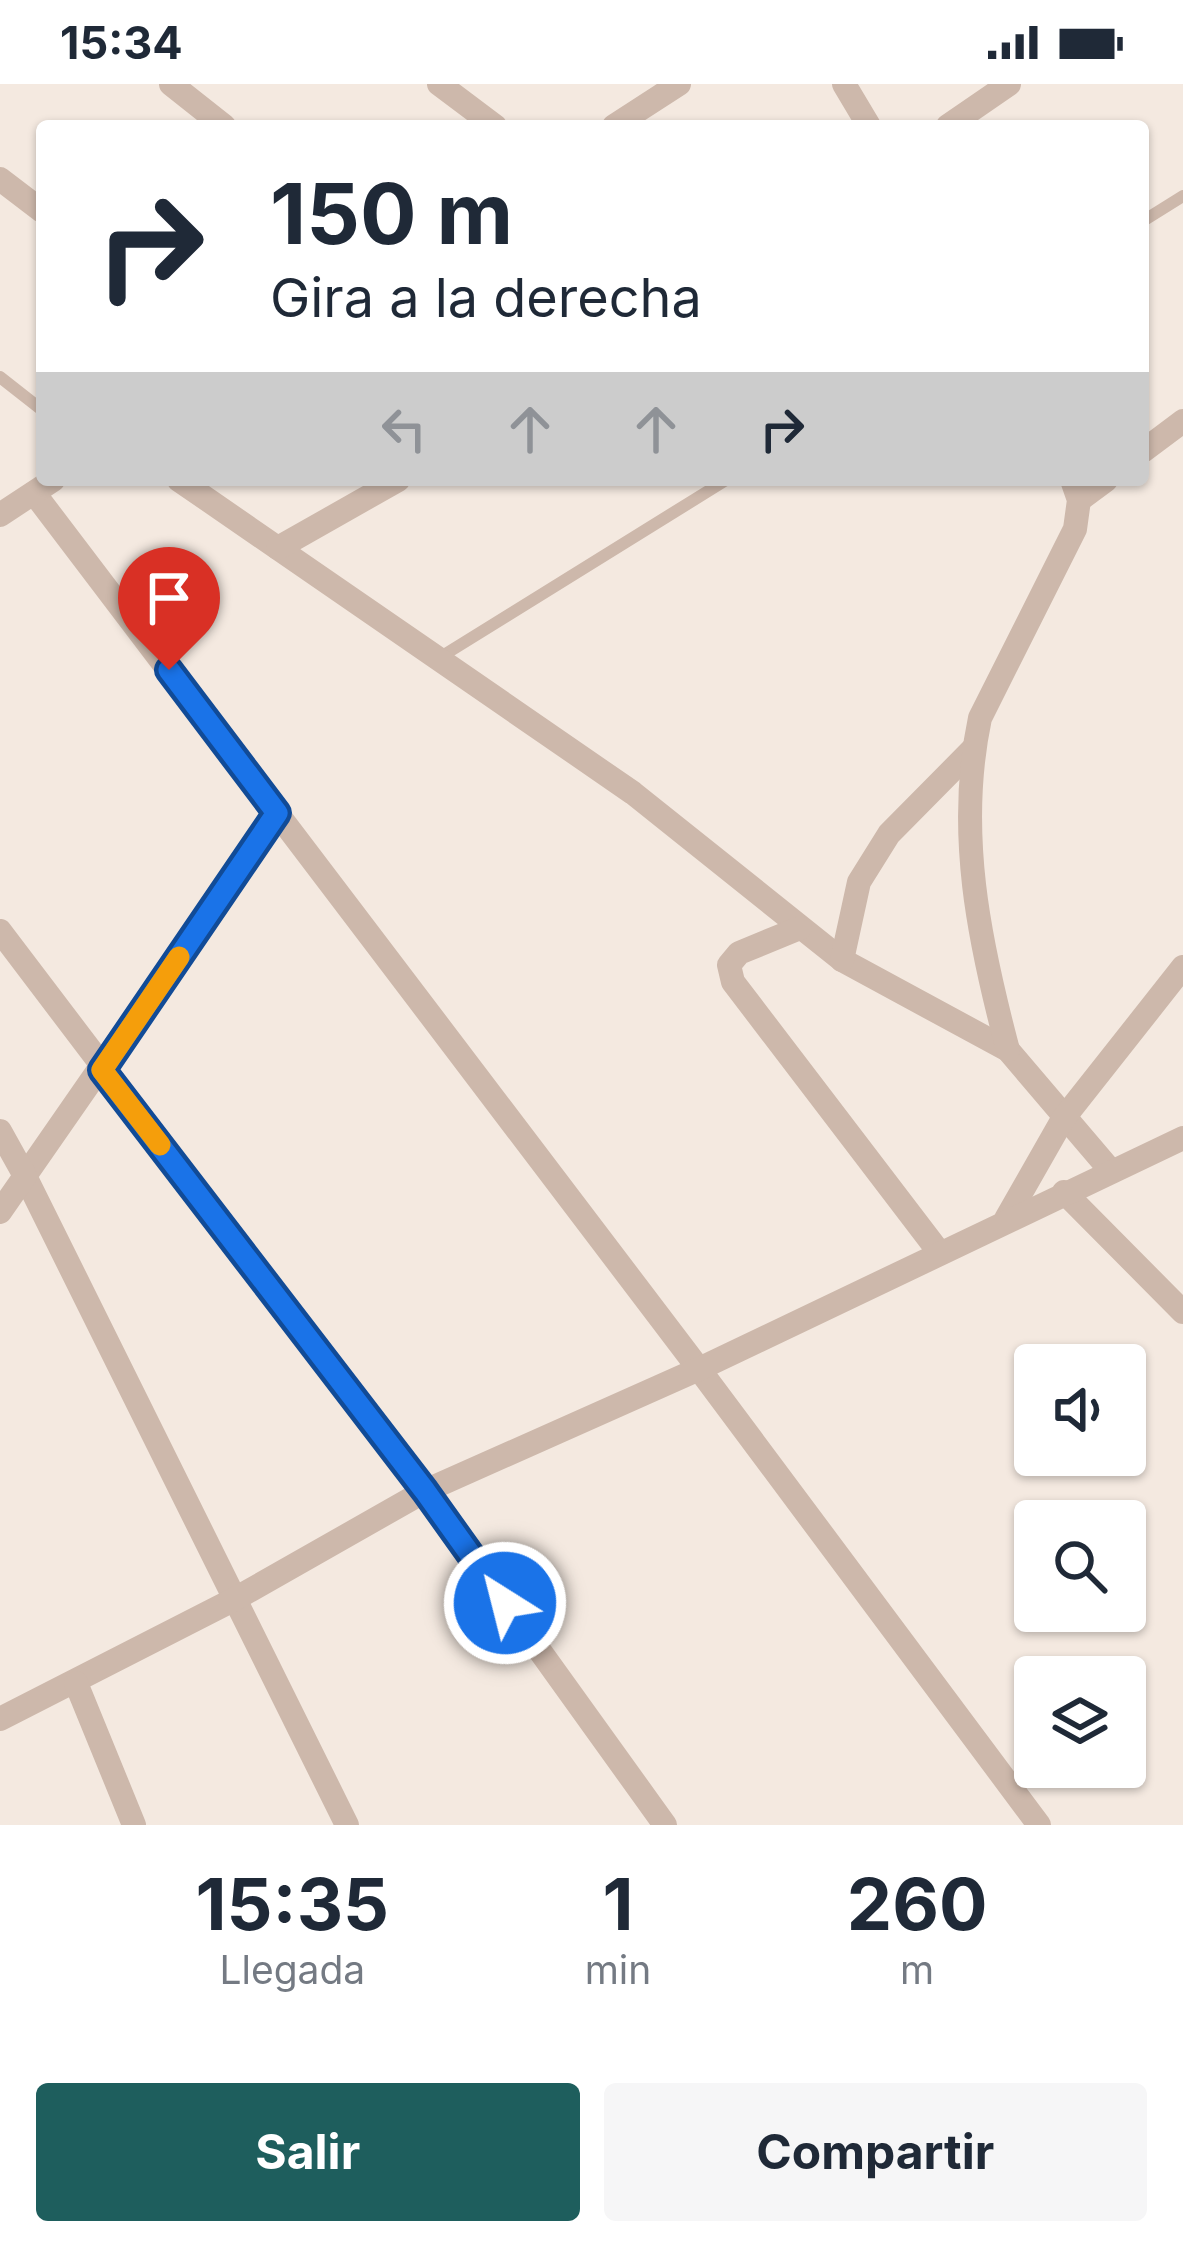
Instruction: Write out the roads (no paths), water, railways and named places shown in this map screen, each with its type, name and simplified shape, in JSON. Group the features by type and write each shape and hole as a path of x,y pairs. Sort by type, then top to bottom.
{"street":[{"path":"171,84 216,120"},
{"path":"439,84 487,120"},
{"path":"623,120 679,84"},
{"path":"844,84 865,120"},
{"path":"958,120 1010,84"},
{"path":"0,178 36,207"},
{"path":"1149,447 1183,421"},
{"path":"0,514 44,486 277,813 1039,1825"},
{"path":"188,486 633,793 842,960 1008,1050 1111,1171"},
{"path":"278,548 387,486"},
{"path":"1008,1050 981,949 968,837 973,749 980,718 1075,529 1076,490"},
{"path":"842,960 859,882 890,833 973,749"},
{"path":"0,1212 277,813"},
{"path":"800,928 739,953 729,965 734,982 939,1252"},
{"path":"0,931 425,1491 665,1825"},
{"path":"1006,1219 1063,1119 1183,968"},
{"path":"0,1132 346,1825"},
{"path":"0,1719 232,1600 425,1491 699,1369 1183,1138"},
{"path":"1064,1192 1183,1312"},
{"path":"76,1683 134,1825"}],"lane":[{"path":"1149,217 1183,196"},
{"path":"0,376 36,405"},
{"path":"438,659 716,486"}]}
